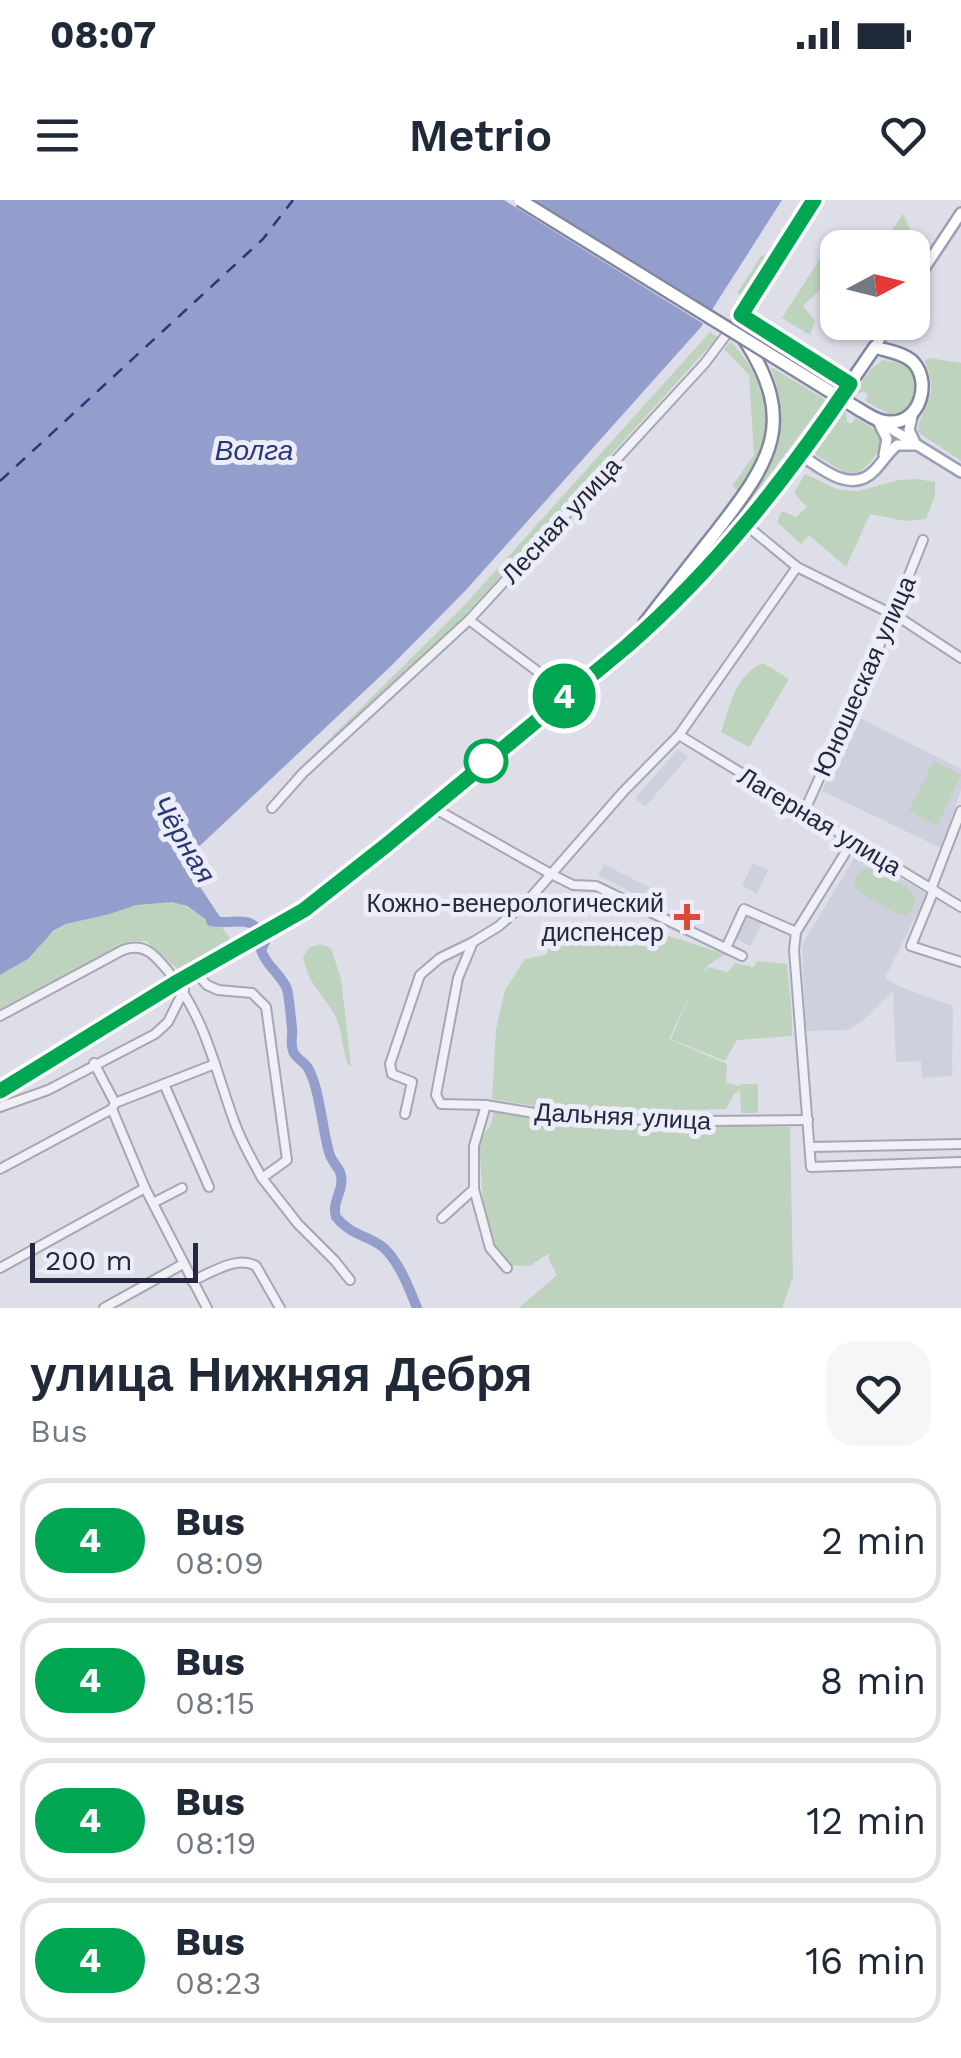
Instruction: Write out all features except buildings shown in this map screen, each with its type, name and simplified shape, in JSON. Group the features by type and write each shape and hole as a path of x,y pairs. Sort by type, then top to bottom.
{"highway":[{"path":"0,1091 304,910 627,646 692,586 746,525 800,456 850,384 875,346 906,356 917,368 921,397 913,412 900,422 878,420 860,410 741,336 520,200"},
{"path":"627,646 734,508 765,461 774,430 770,389 741,336"}],"main road":[{"path":"930,260 961,213"},
{"path":"875,346 879,340"},
{"path":"913,412 909,430 917,445"},
{"path":"878,420 887,439 884,457"},
{"path":"878,420 961,472"},
{"path":"800,456 840,478 855,481 870,475 897,445 917,445"}],"street":[{"name":"Лесная улица","path":"272,808 302,773 469,620 705,362 741,315 814,200"},
{"path":"741,315 850,384"},
{"path":"746,525 797,567 893,615 961,658"},
{"name":"Юношеская улица","path":"804,812 923,540"},
{"path":"405,1114 412,1082 392,1074 390,1064 420,975 440,958 499,926 532,896 622,792 678,735 797,567"},
{"path":"469,620 568,694"},
{"name":"Лагерная улица","path":"678,735 961,907"},
{"path":"431,807 573,885 596,886 742,956"},
{"path":"961,811 912,946 961,962"},
{"path":"852,842 796,932 794,950 811,1167 961,1162"},
{"path":"726,948 744,909 796,932"},
{"name":"Дальняя улица","path":"473,942 458,978 436,1095 441,1104 486,1104 565,1118 808,1120"},
{"path":"0,1016 134,946 152,952 181,986 209,1042 236,1126 262,1178 350,1280"},
{"path":"195,972 207,985 252,994 266,1007 286,1160 262,1178"},
{"path":"0,1107 48,1090 155,1034 168,1022 181,986"},
{"path":"94,1064 146,1188 207,1308"},
{"path":"0,1169 114,1106 215,1064"},
{"path":"164,1084 209,1187"},
{"path":"486,1104 474,1146 474,1189 490,1248 507,1268"},
{"path":"810,1147 961,1144"},
{"path":"0,1268 146,1188"},
{"path":"153,1203 182,1188"},
{"path":"442,1218 474,1189"},
{"path":"192,1282 222,1268 251,1262 280,1308"},
{"path":"104,1308 183,1264"}],"shaded area":[{"path":"856,716 961,769 961,790 941,848 822,791"},
{"path":"678,749 688,757 645,807 635,798"},
{"path":"857,853 927,894 885,978 953,1006 952,1076 922,1078 921,1061 896,1062 893,991 848,1030 806,1031 802,945"},
{"path":"753,863 768,870 757,894 742,886"},
{"path":"604,864 656,891 650,902 598,875"},
{"path":"747,915 762,923 751,946 736,939"}],"green space":[{"path":"803,200 810,200 746,298 737,293 761,256 767,254"},
{"path":"903,214 910,230 892,230"},
{"path":"820,259 820,290 803,306 815,321 810,335 782,318"},
{"path":"710,332 717,337 709,347 464,616 293,779 461,609"},
{"path":"731,342 757,380 766,426 758,457 737,490 732,486 754,455 749,375 724,349"},
{"path":"929,358 961,363 961,461 918,432 931,393 925,361"},
{"path":"883,360 905,364 915,377 916,393 902,414 892,416 866,401 865,392 858,393 846,411 847,422 851,424 856,418 880,432 882,445 864,469 847,474 816,455 815,450 871,369"},
{"path":"771,367 826,400 716,546 765,472 778,441 780,408"},
{"path":"805,474 839,490 858,491 899,480 935,482 935,496 926,519 905,521 870,514 846,567 809,535 801,544 777,522 782,511 796,517 807,507 794,493"},
{"path":"763,663 789,679 749,747 721,732 740,683"},
{"path":"934,761 961,775 937,826 909,811"},
{"path":"866,868 909,889 916,899 907,915 897,914 855,888 857,876"},
{"path":"136,904 180,904 221,926 231,940 180,971 146,941 130,941 0,1009 0,975 28,959 44,938 66,924"},
{"path":"631,924 725,954 707,966 703,973 708,967 728,972 735,963 753,967 757,961 787,964 792,1036 737,1040 725,1061 671,1039 692,990 669,1039 727,1064 726,1083 758,1084 758,1113 741,1113 740,1090 726,1109 651,1113 559,1110 492,1099 496,1029 505,990 525,959 546,955 554,933"},
{"path":"320,944 331,948 341,979 351,1066 336,1018 305,966 303,957 309,948"},
{"path":"494,1109 556,1123 790,1127 793,1277 782,1308 519,1308 557,1275 549,1253 530,1266 508,1265 494,1247 484,1217 479,1141 491,1125"}],"water":[{"name":"Волга","path":"0,200 782,200 701,327 465,591 188,857 187,867 222,920 221,926 187,906 172,902 136,905 66,924 53,931 28,959 0,975"}],"pier":[{"path":"504,200 535,200 716,312 707,326"}],"waterway":[{"name":"Чёрная","path":"211,921 242,921 260,932 265,942 263,956 287,989 292,1048 312,1077 330,1155 340,1172 336,1217 385,1249 400,1269 417,1308"}],"ferry route":[{"path":"0,481 263,239 293,200"}],"bus line":[{"name":"4","path":"0,1091 177,982 304,910 627,646 704,572 800,456 850,384 741,315 814,200"}],"place":[{"name":"Кожно-венерологический диспенсер","path":"687,917"}]}
